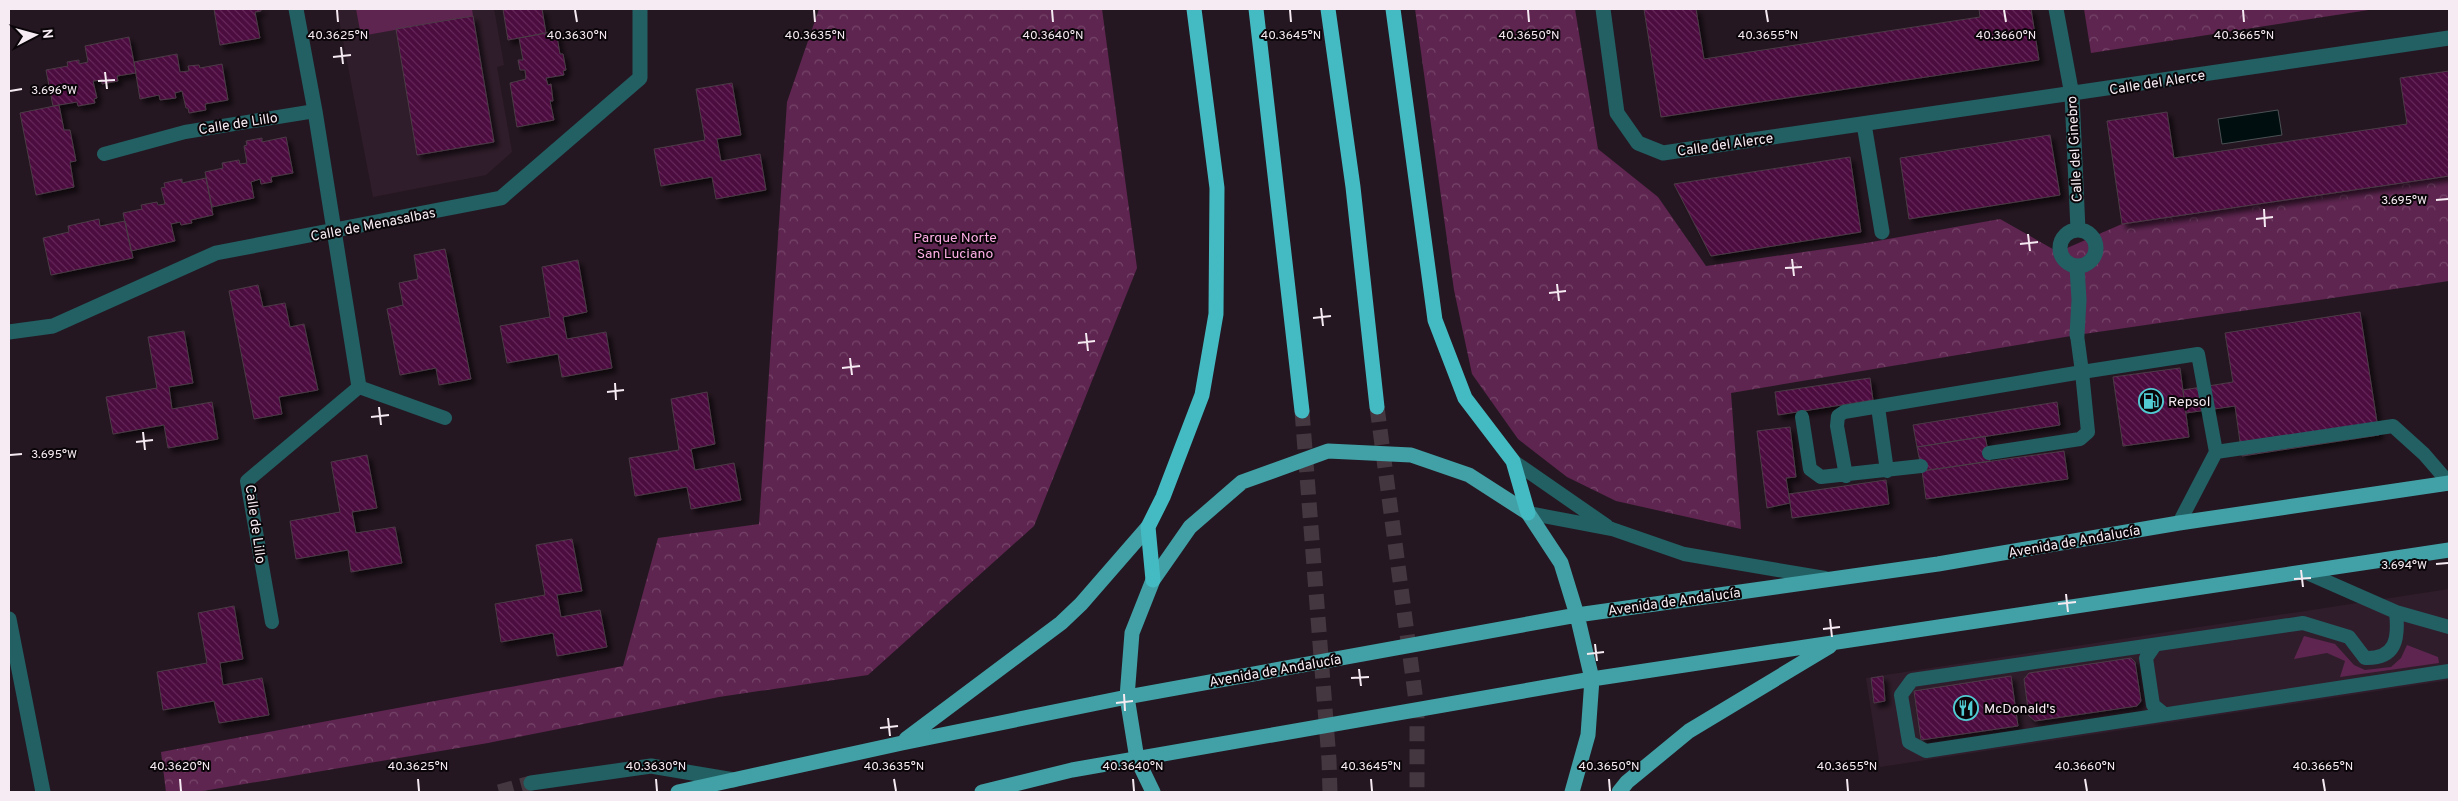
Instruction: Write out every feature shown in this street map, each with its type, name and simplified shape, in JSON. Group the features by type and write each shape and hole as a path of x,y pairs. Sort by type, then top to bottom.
{"highway":[{"path":"1153,580 1148,527 1163,497 1202,395 1216,314 1217,188 1194,9"},
{"path":"1256,9 1302,411"},
{"path":"1328,9 1353,187 1377,407"},
{"path":"1392,9 1435,320 1464,398 1513,461 1528,513"}],"main road":[{"path":"1153,792 1137,759 1127,697 1132,633 1153,580 1190,527 1242,482 1328,451 1411,454 1469,475 1528,513 1561,563 1577,614 1592,679 1588,735 1572,792"},
{"name":"Avenida de Andalucía","path":"678,792 902,743 1127,697 1577,614 1833,580 2179,523 2449,483"},
{"name":"Avenida de Andalucía","path":"902,743 1061,622 1081,604 1148,527"},
{"path":"982,792 1072,770 1592,679 2449,550"},
{"path":"1619,792 1627,782 1689,731 1837,642"}],"street":[{"path":"296,9 315,111 359,387"},
{"name":"Calle de Menasalbas","path":"9,332 53,326 216,252 501,198 640,78 640,9"},
{"name":"Calle del Alerce","path":"1603,9 1617,113 1638,143 1663,153 2072,95 2449,38"},
{"name":"Calle del Ginebro","path":"2056,9 2064,63 2072,95 2078,230"},
{"path":"1864,124 1882,232"},
{"path":"2078,230 2089,234 2095,243 2096,249 2092,260 2082,266 2077,266 2065,262 2059,250 2062,239 2066,234 2078,230"},
{"path":"2077,266 2079,300 2077,335"},
{"path":"9,619 43,792"},
{"name":"Avenida de Andalucía","path":"531,783 652,766 736,780"}],"lane":[{"name":"Calle de Lillo","path":"104,154 185,132 315,111"},
{"path":"1989,453 2080,438 2088,432 2077,335"},
{"path":"1846,476 1837,426 1838,416 1844,412 2198,354 2216,452 2179,523"},
{"name":"Calle de Lillo","path":"272,622 247,481 359,387"},
{"path":"359,387 445,418"},
{"path":"1878,407 1887,471"},
{"path":"1802,417 1810,470 1821,478 1921,466"},
{"path":"2216,452 2393,426 2424,454 2449,483"},
{"path":"1513,461 1612,529"},
{"path":"1528,513 1612,529 1684,554 1833,580"},
{"path":"2305,572 2396,612 2449,627"},
{"path":"2396,612 2396,638 2389,653 2378,659 2365,658 2349,637 2303,623 1912,680 1901,695 1909,742 1926,751 2449,671"},
{"path":"2155,645 2146,658 2149,682 2153,705 2164,714"}],"shaded area":[{"path":"337,9 494,9 504,65 497,67 512,152 486,175 373,197"},
{"path":"2278,110 2282,135 2222,144 2218,119"},
{"path":"2449,589 2449,680 1880,767 1866,678"}],"green space":[{"path":"356,9 472,9 473,16 361,36"},
{"name":"Parque Norte San Luciano","path":"819,9 1102,9 1137,268 1034,526 868,675 719,697 488,743 197,792 166,792 161,752 623,666 658,538 759,524 787,102"},
{"path":"1415,9 1575,9 1598,149 1658,197 1706,266 1866,243 2000,219 2058,252 2122,224 2449,176 2449,281 2077,335 1731,393 1741,529 1616,501 1567,477 1518,439 1472,374 1454,290"},
{"path":"2084,9 2375,9 2091,53"},
{"path":"2304,636 2335,644 2354,665 2365,670 2391,667 2401,658 2407,645 2438,657 2439,663 2340,677 2345,661 2327,653 2294,659"}],"building":[{"path":"214,9 261,9 261,11 255,12 260,38 220,45"},
{"path":"503,9 542,9 546,33 508,40"},
{"path":"1644,9 1696,9 1704,59 1980,17 1979,9 2031,9 2039,60 1661,117"},
{"path":"473,16 494,142 417,155 396,29"},
{"path":"556,31 560,54 563,54 566,70 563,71 564,75 546,78 548,85 551,84 553,101 550,101 554,120 517,127 510,83 526,79 525,70 520,70 518,60 523,60 519,38"},
{"path":"129,37 136,73 117,76 118,81 102,84 102,80 93,81 97,98 94,99 95,103 78,106 77,102 53,106 46,70 68,66 67,62 79,60 79,64 88,62 85,46"},
{"path":"177,54 180,72 189,71 188,66 199,65 200,68 222,64 228,100 205,104 206,110 189,113 182,91 175,93 176,98 160,100 159,95 140,99 134,62"},
{"path":"2449,71 2449,176 2122,224 2107,121 2167,112 2174,158 2407,124 2400,78"},
{"path":"732,83 741,135 717,139 721,161 760,154 766,190 716,199 712,177 661,186 654,149 705,140 696,89"},
{"path":"59,105 64,130 70,130 76,161 70,162 74,187 36,195 20,113"},
{"path":"2050,135 2060,195 1909,219 1900,158"},
{"path":"286,137 293,173 271,177 272,182 261,184 260,179 251,182 254,198 212,207 205,172 223,168 222,163 239,160 240,164 247,163 244,146 247,145 246,141 262,138 262,142"},
{"path":"1850,157 1861,232 1711,256 1674,184"},
{"path":"206,178 213,215 191,220 192,223 181,225 180,222 171,224 175,241 131,251 123,213 142,209 141,205 157,202 158,205 165,204 161,188 165,187 164,183 182,179 182,183"},
{"path":"99,219 100,226 125,221 133,258 51,275 43,238 69,232 68,226"},
{"path":"445,249 471,379 439,385 436,368 400,375 387,309 403,305 399,283 418,279 414,255"},
{"path":"578,260 587,312 563,317 567,339 606,332 612,368 562,377 558,354 507,363 500,326 550,317 542,267"},
{"path":"258,285 263,307 285,303 290,327 304,324 318,390 279,397 282,414 254,419 229,291"},
{"path":"2360,312 2379,435 2242,456 2235,406 2186,413 2183,390 2233,382 2225,333"},
{"path":"184,331 193,383 169,387 172,409 212,402 218,439 168,448 164,425 113,434 106,397 157,388 148,337"},
{"name":"Repsol","path":"2180,368 2189,437 2123,446 2113,377"},
{"path":"1870,378 1873,400 1778,415 1775,392"},
{"path":"707,392 715,444 691,449 695,470 734,463 741,500 691,509 687,487 635,496 629,458 679,450 671,399"},
{"path":"2057,402 2060,425 1917,447 1913,425"},
{"path":"1790,427 1796,477 1786,478 1790,503 1767,508 1757,431"},
{"path":"1985,436 1990,461 1922,471 1917,447"},
{"path":"2064,451 2068,479 1926,499 1922,471"},
{"path":"367,455 377,508 352,512 356,533 395,527 402,563 351,572 348,550 296,559 290,521 340,512 331,462"},
{"path":"1886,480 1889,504 1792,518 1789,494"},
{"path":"572,539 582,591 557,595 561,617 600,610 607,647 557,656 553,633 501,642 495,604 545,595 536,545"},
{"path":"234,606 243,659 220,663 223,685 262,678 269,715 219,723 214,701 163,710 157,672 207,663 198,613"},
{"path":"2131,658 2135,662 2141,701 2137,706 2035,721 2029,716 2024,679 2029,673"},
{"path":"1883,676 1885,701 1874,703 1871,678"},
{"name":"McDonald's","path":"2011,676 2018,726 1921,740 1914,691"}],"tunnel":[{"path":"1377,407 1417,709 1417,792"},
{"path":"1302,411 1330,792"},
{"path":"499,792 531,783"}],"place":[{"name":"Repsol","path":"2151,401"},
{"name":"McDonald's","path":"1966,708"}]}
